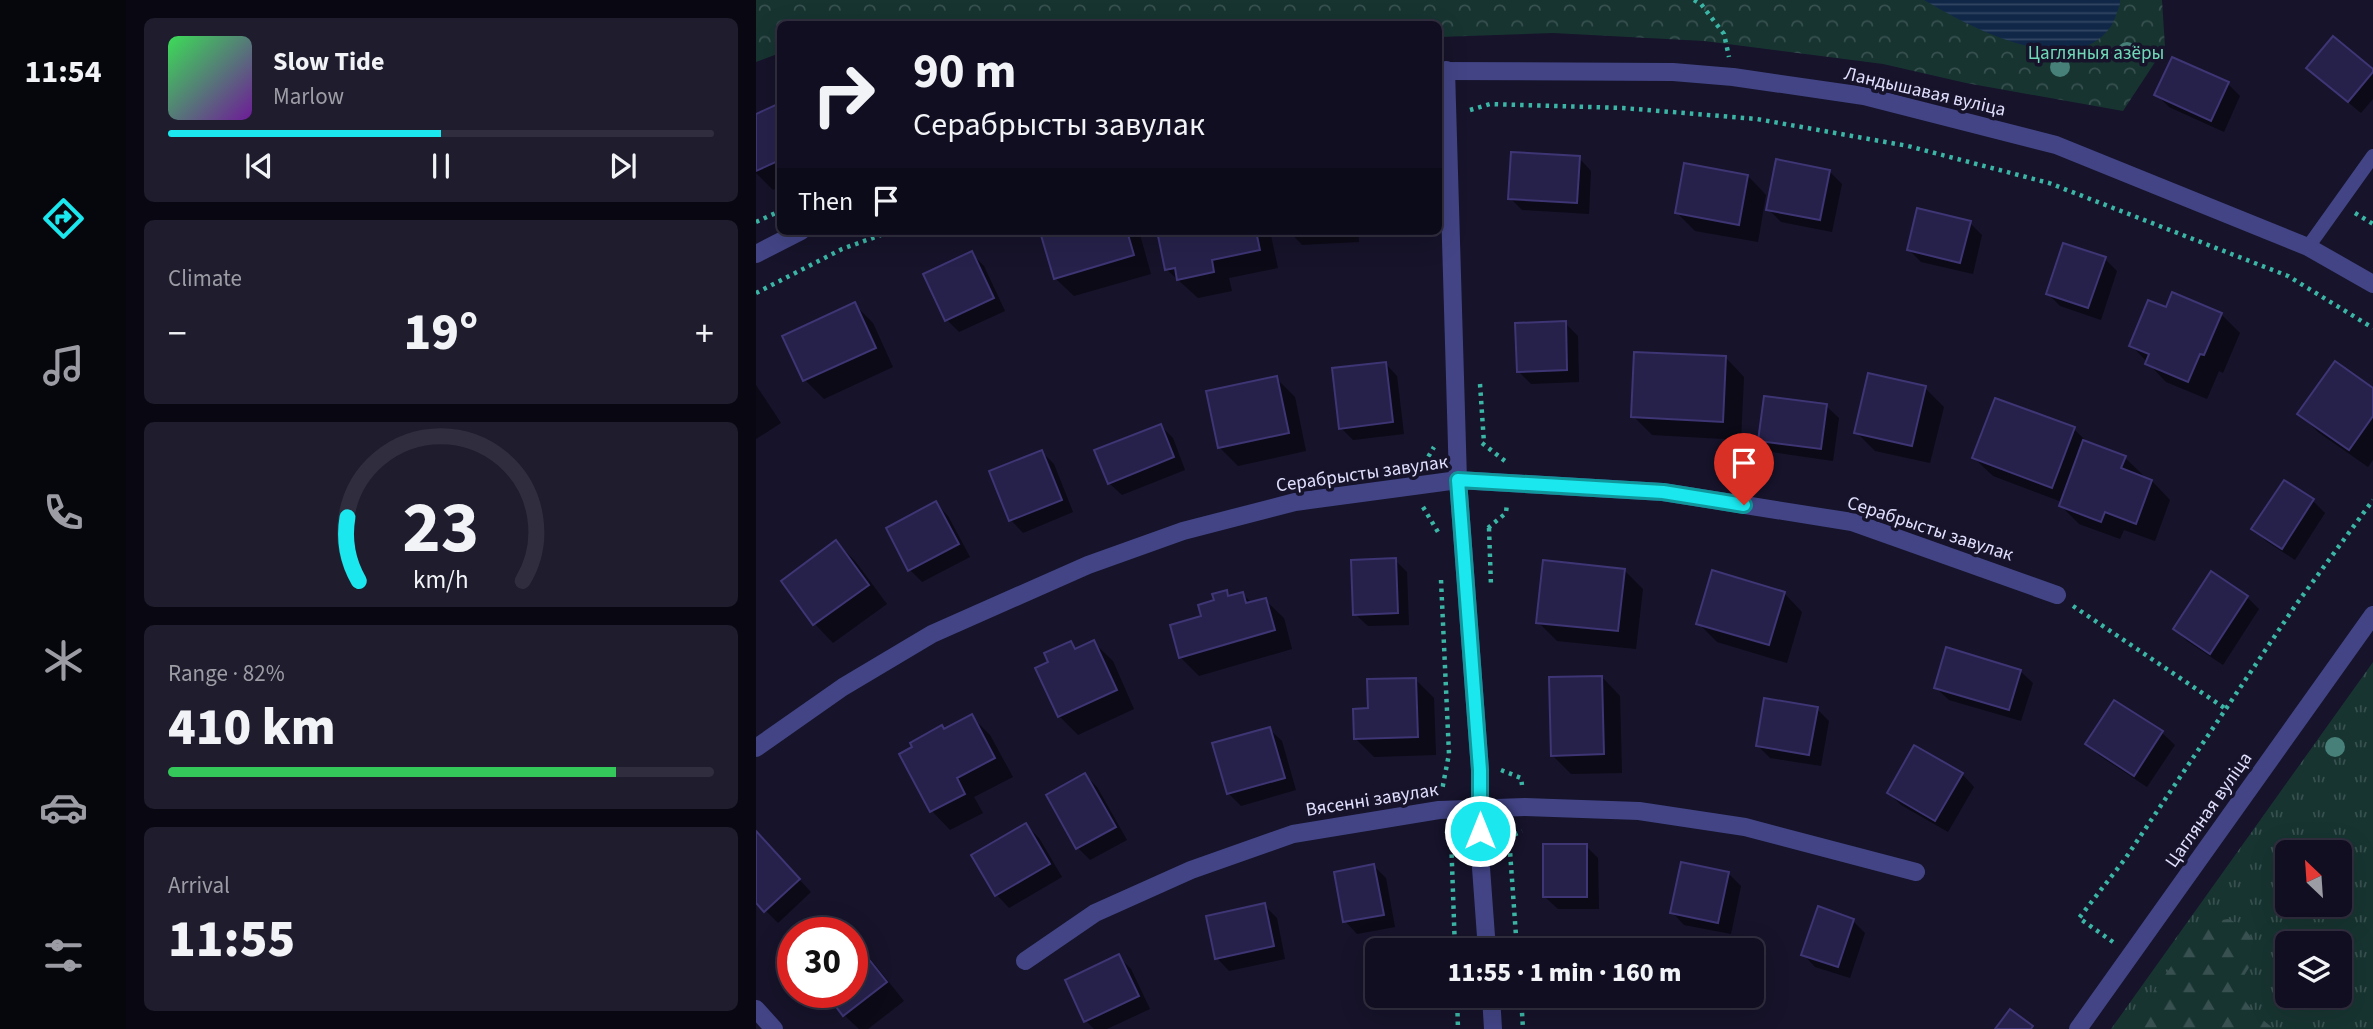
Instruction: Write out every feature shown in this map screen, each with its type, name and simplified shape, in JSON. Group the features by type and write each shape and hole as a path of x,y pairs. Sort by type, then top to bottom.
{"street":[{"name":"Ландышавая вуліца","path":"1442,71 1673,72 1733,77 1864,96 2056,145 2308,247 2373,284"},
{"path":"1442,71 1458,480 1480,770 1480,854 1486,938"},
{"path":"756,254 793,235"},
{"name":"Серабрысты завулак","path":"756,748 843,687 932,634 1088,565 1183,531 1295,502 1458,480 1663,492 1852,522 2057,595"},
{"name":"Цагляная вуліца","path":"2078,1029 2373,615"},
{"name":"Вясенні завулак","path":"1025,961 1095,913 1191,870 1293,834 1439,810 1525,807 1639,811 1745,827 1916,872"},
{"path":"1492,1008 1493,1029"},
{"path":"756,1009 774,1029"}],"lane":[{"path":"2308,247 2373,156"}],"path":[{"path":"1694,0 1701,4 1724,33 1733,77"},
{"path":"1467,111 1490,104 1623,108 1757,119 1908,146 2049,183 2288,276 2373,328"},
{"path":"756,222 777,212"},
{"path":"756,293 842,248 880,235"},
{"path":"1436,445 1424,463 1421,485 1422,505 1438,530 1439,543"},
{"path":"2118,945 2080,918 2125,859 2295,606 2373,500"},
{"path":"1440,569 1449,754 1439,810 1441,828 1451,836 1455,938"},
{"path":"2057,595 2226,709"},
{"path":"1445,770 1497,768 1521,778 1525,830 1509,837 1516,938"},
{"path":"1457,1008 1458,1029"},
{"path":"1522,1008 1523,1029"}],"green space":[{"name":"Цагляныя азёры","path":"756,0 2162,0 2165,47 2123,111 1966,83 1883,64 1704,41 1553,33 1442,37 1442,21 777,21 777,54 756,62"},
{"path":"2373,662 2373,1029 2111,1029"},
{"path":"2228,919 2245,930 2254,947 2252,961 2241,983 2244,999 2274,1029 2128,1029 2192,936 2208,925"}],"water":[{"path":"1924,0 2120,0 2120,4 2109,29 2091,44 2069,50 2044,49 1990,34"}],"building":[{"path":"2333,36 2373,69 2348,102 2306,68"},
{"path":"2172,57 2229,82 2211,121 2154,95"},
{"path":"777,104 777,161 756,171 756,114"},
{"path":"1511,152 1580,156 1577,203 1508,199"},
{"path":"1776,159 1830,170 1820,220 1766,210"},
{"path":"1684,163 1748,175 1739,225 1675,213"},
{"path":"1917,208 1971,221 1960,263 1907,250"},
{"path":"1041,235 1128,235 1134,255 1054,279"},
{"path":"1158,235 1257,235 1260,250 1212,260 1214,272 1177,280 1175,268 1165,270"},
{"path":"2063,243 2106,257 2088,308 2046,294"},
{"path":"972,251 994,298 945,321 923,274"},
{"path":"2172,292 2222,313 2204,355 2200,354 2188,382 2145,364 2149,354 2129,346 2148,300 2166,307"},
{"path":"855,302 876,348 803,381 782,336"},
{"path":"1566,321 1567,370 1517,372 1515,323"},
{"path":"1634,352 1726,356 1723,422 1631,417"},
{"path":"2335,361 2373,388 2373,416 2349,450 2297,414"},
{"path":"1386,362 1393,422 1339,429 1332,368"},
{"path":"1868,373 1926,386 1912,446 1854,433"},
{"path":"1277,376 1289,433 1218,448 1206,391"},
{"path":"1764,396 1827,404 1821,449 1758,441"},
{"path":"1995,398 2075,427 2052,488 1972,458"},
{"path":"1161,424 1174,457 1108,484 1094,450"},
{"path":"2083,440 2126,456 2121,468 2152,480 2136,524 2105,512 2101,522 2059,506"},
{"path":"1042,450 1062,500 1009,521 989,471"},
{"path":"2284,480 2314,499 2282,549 2251,529"},
{"path":"936,501 959,544 908,571 886,528"},
{"path":"836,540 869,585 813,625 781,581"},
{"path":"1396,558 1398,613 1353,615 1351,560"},
{"path":"1543,560 1625,569 1618,631 1536,623"},
{"path":"1712,570 1785,592 1769,645 1696,624"},
{"path":"2211,571 2248,596 2210,654 2173,629"},
{"path":"1227,590 1228,596 1243,592 1246,603 1266,598 1275,630 1179,658 1170,625 1201,616 1198,605 1214,600 1212,594"},
{"path":"1094,640 1117,690 1058,717 1035,668 1048,662 1044,653 1071,641 1075,649"},
{"path":"1946,647 2021,670 2009,710 1934,688"},
{"path":"1602,676 1604,754 1551,756 1549,677"},
{"path":"1416,678 1418,737 1354,739 1353,709 1368,708 1367,679"},
{"path":"1764,698 1818,707 1809,755 1756,746"},
{"path":"2114,700 2163,731 2134,776 2085,744"},
{"path":"972,714 995,758 957,778 965,794 930,812 899,754 912,747 910,743 942,725 944,729"},
{"path":"1270,727 1285,778 1227,794 1212,743"},
{"path":"1914,745 1963,773 1935,821 1887,793"},
{"path":"1085,773 1116,827 1076,849 1046,795"},
{"path":"1026,823 1050,864 995,896 971,855"},
{"path":"756,831 800,879 764,912 756,903"},
{"path":"1543,844 1587,844 1587,897 1543,897"},
{"path":"1681,862 1729,872 1718,923 1670,913"},
{"path":"1374,864 1384,915 1343,922 1334,872"},
{"path":"1265,903 1274,946 1215,959 1206,916"},
{"path":"1818,906 1854,919 1838,967 1801,955"},
{"path":"1119,954 1139,996 1084,1022 1065,980"},
{"path":"868,958 887,982 868,997"},
{"path":"837,1008 853,1008 843,1016"},
{"path":"2010,1009 2033,1026 2031,1029 1995,1029"}],"route":[{"path":"1480,831 1480,770 1458,480 1663,492 1744,505"}]}
